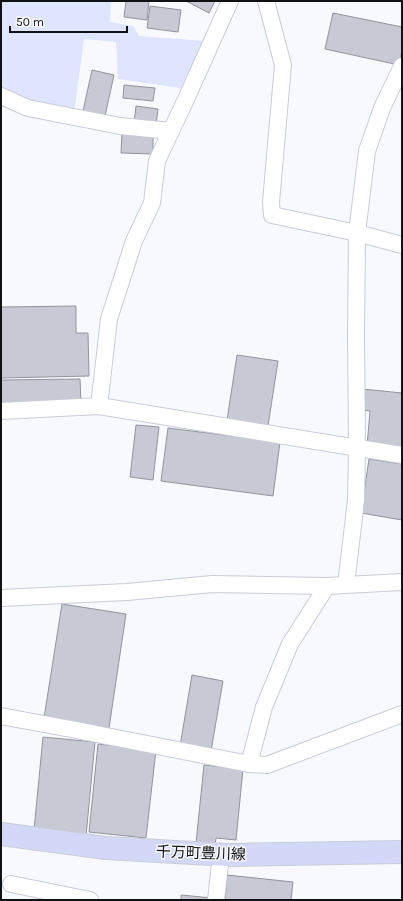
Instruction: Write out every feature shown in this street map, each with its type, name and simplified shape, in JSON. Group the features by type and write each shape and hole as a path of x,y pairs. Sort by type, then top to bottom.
{"main road":[{"name":"千万町豊川線","path":"1,834 106,848 221,855 402,852"}],"street":[{"path":"99,406 109,319 134,241 152,203 157,160 230,1"},
{"path":"266,1 283,65 271,202 272,215 357,233 402,245"},
{"path":"346,585 356,500 357,233 367,151 382,108 402,66"},
{"path":"1,96 28,108 120,126 171,131"},
{"path":"1,411 99,406 402,455"},
{"path":"1,598 127,592 212,584 327,586 402,582"},
{"path":"249,764 264,707 290,644 327,586"},
{"path":"1,716 249,764 267,765 402,714"},
{"path":"216,900 221,855"},
{"path":"11,884 90,900"}],"shaded area":[{"path":"1,1 111,1 110,22 133,26 139,36 205,41 186,89 118,79 116,42 84,39 74,114 1,93"}],"building":[{"path":"126,1 149,1 147,20 124,17"},
{"path":"186,1 215,1 209,13"},
{"path":"150,6 181,10 178,32 147,28"},
{"path":"333,13 402,27 402,51 399,65 325,49"},
{"path":"92,70 114,75 105,116 83,111"},
{"path":"124,85 155,88 153,101 123,98"},
{"path":"136,106 158,109 156,125 134,123"},
{"path":"122,133 153,134 153,154 121,153"},
{"path":"76,306 76,333 88,333 89,376 1,378 1,307"},
{"path":"237,355 278,361 268,426 227,420"},
{"path":"80,379 81,403 1,404 1,380"},
{"path":"362,389 402,393 402,449 367,446 370,411 360,410"},
{"path":"136,425 159,427 153,480 130,477"},
{"path":"168,428 280,442 273,496 161,481"},
{"path":"369,459 402,464 402,520 361,513"},
{"path":"62,604 126,614 109,728 44,718"},
{"path":"192,675 223,681 211,751 180,746"},
{"path":"43,737 95,742 86,836 34,830"},
{"path":"98,744 156,750 146,838 89,832"},
{"path":"204,765 243,769 236,840 216,838 215,845 196,843"},
{"path":"227,875 293,882 291,900 225,900"},
{"path":"181,895 212,898 212,900 181,900"}]}
